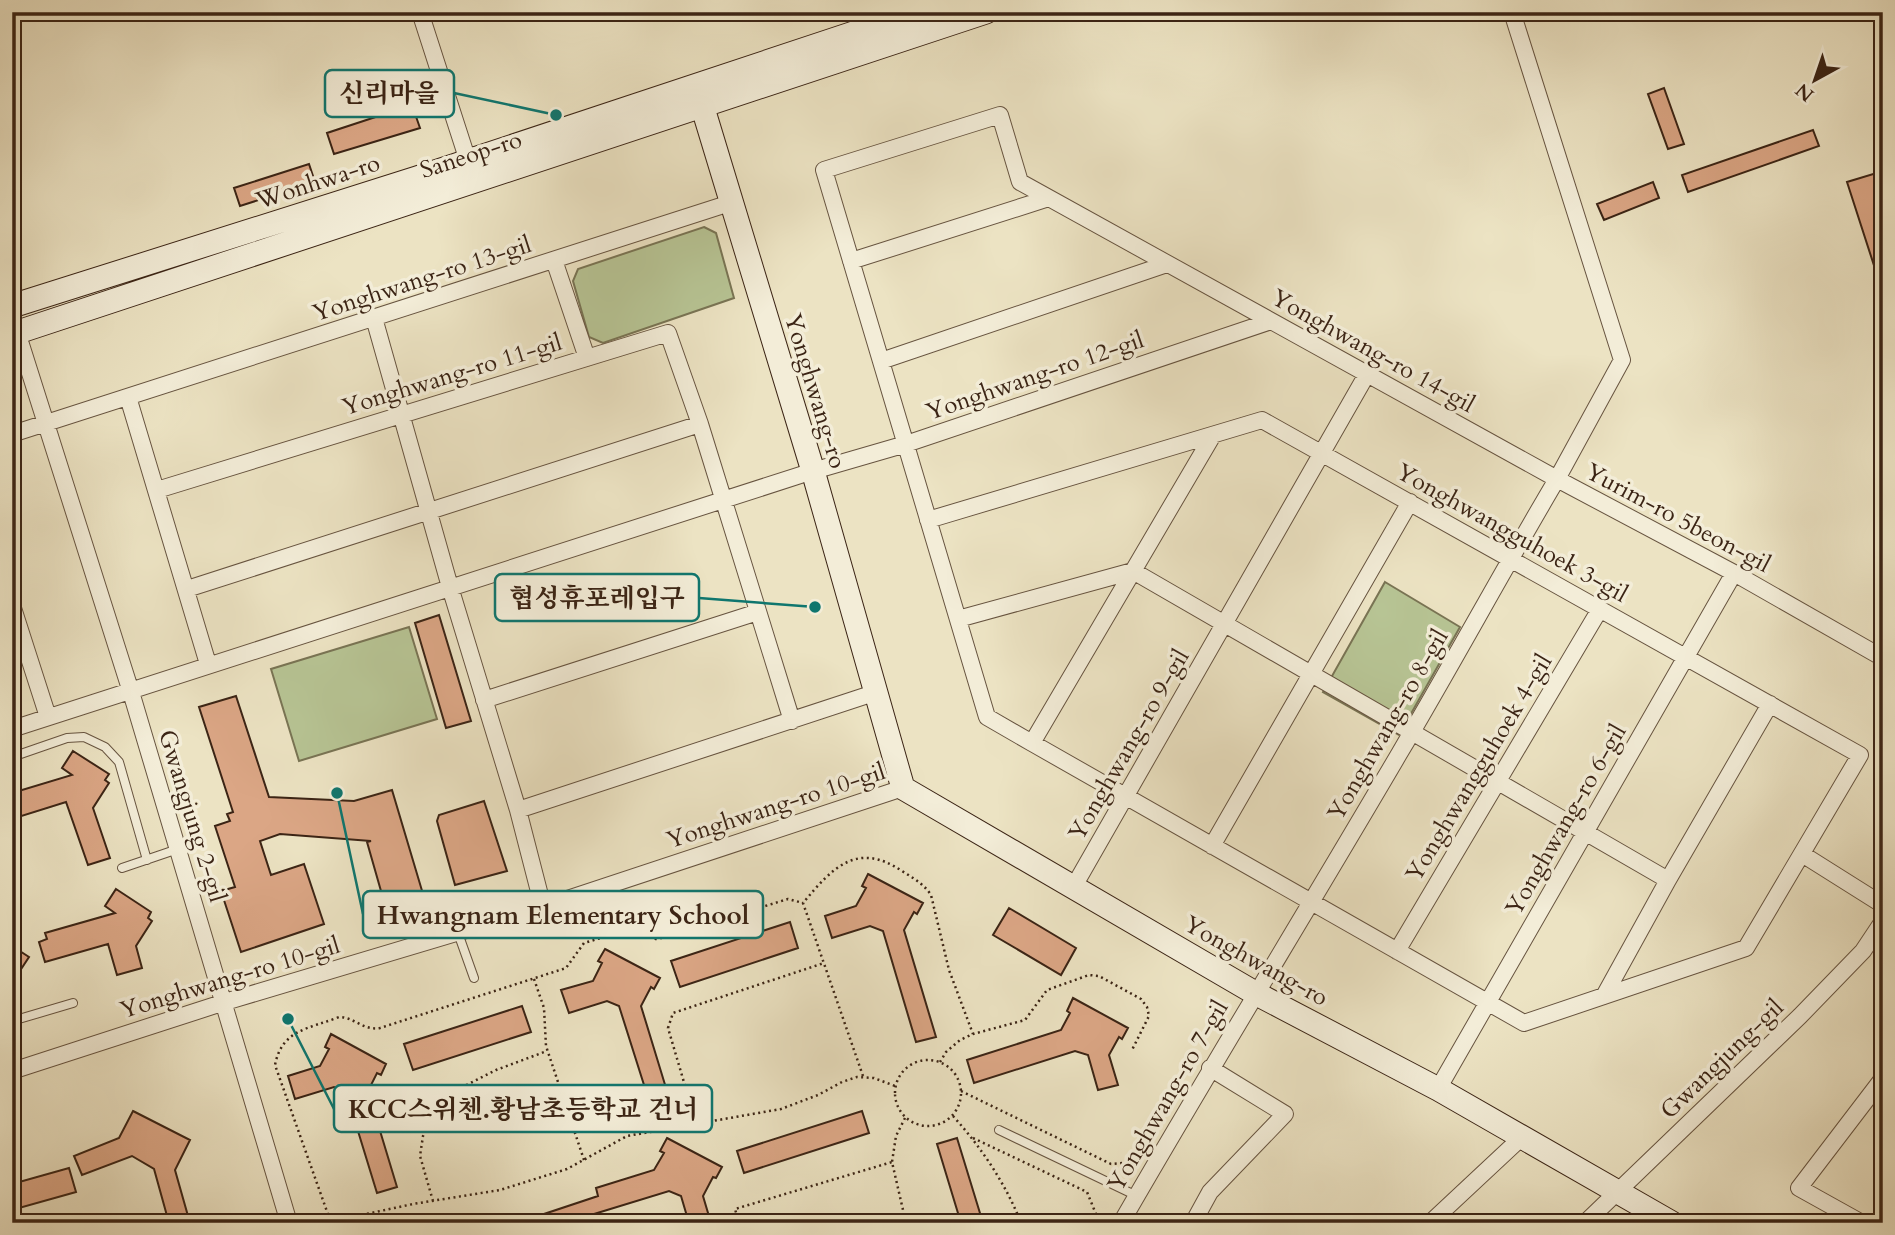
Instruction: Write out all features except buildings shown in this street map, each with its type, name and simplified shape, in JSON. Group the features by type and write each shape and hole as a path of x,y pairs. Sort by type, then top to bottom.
{"street":[{"path":"420,12 468,161"},
{"name":"Wonhwa-ro","path":"12,306 468,161 917,12"},
{"name":"Saneop-ro","path":"15,333 986,12"},
{"name":"Yurim-ro 5beon-gil","path":"1512,12 1622,360 1557,479 1734,573 1883,658"},
{"name":"Yonghwang-ro","path":"702,105 813,471 903,788 1255,993 1438,1089 1672,1223"},
{"name":"Yonghwang-ro 14-gil","path":"851,261 824,170 1000,115 1020,182 1557,479"},
{"path":"1049,198 851,261 987,717 1524,1023 1746,948 1801,853 1883,905"},
{"name":"Yonghwang-ro 13-gil","path":"12,434 730,203"},
{"path":"554,260 587,358"},
{"path":"881,361 1167,264"},
{"path":"374,318 450,587 518,810 543,907"},
{"name":"Yonghwang-ro 12-gil","path":"813,471 906,444 1270,321"},
{"name":"Gwangjung 2-gil","path":"15,333 131,692 289,1223"},
{"name":"Yonghwang-ro 11-gil","path":"157,490 668,333 723,500"},
{"name":"Yonghwang-ro 9-gil","path":"1073,888 1367,374"},
{"path":"128,397 208,664"},
{"name":"Yonghwangguhoek 3-gil","path":"928,520 1262,420 1860,755 1801,853"},
{"path":"187,589 700,425"},
{"path":"1032,743 1213,435"},
{"path":"12,729 813,471"},
{"name":"Yonghwang-ro 8-gil","path":"1255,993 1412,733 1557,479"},
{"path":"723,500 792,721"},
{"path":"1212,846 1410,502"},
{"path":"958,619 1133,571 1668,880"},
{"name":"Yonghwang-ro 6-gil","path":"1438,1089 1734,573"},
{"path":"12,605 17,640 48,718"},
{"name":"Yonghwangguhoek 4-gil","path":"1397,951 1600,609"},
{"path":"484,700 758,612"},
{"path":"518,810 874,693"},
{"path":"1604,996 1770,705"},
{"name":"Yonghwang-ro 10-gil","path":"12,1071 225,1002 543,907 903,788"},
{"name":"Gwangjung-gil","path":"1585,1223 1800,1016 1863,951 1883,922"},
{"name":"Yonghwang-ro 7-gil","path":"1121,1223 1255,993"},
{"path":"1194,1223 1210,1192 1285,1114 1210,1068"},
{"path":"1862,1223 1799,1188 1883,1078"},
{"path":"1430,1223 1522,1137"}],"lane":[{"path":"12,757 67,738 84,737 105,747 120,762 147,860"},
{"path":"122,868 178,849"},
{"path":"458,933 474,978"},
{"path":"12,1021 73,1003"},
{"path":"999,1130 1136,1196"}],"path":[{"path":"803,903 832,872 858,858 873,857 890,863 926,887 931,895 949,970 973,1034"},
{"path":"330,1220 275,1065 278,1052 288,1037 339,1017 347,1017 372,1029 380,1028 566,968 584,943 631,929 650,939 658,939 788,900 803,903"},
{"path":"803,903 863,1077"},
{"path":"696,1123 668,1028 673,1013 824,963"},
{"path":"940,1062 946,1052 960,1040 1025,1020 1037,1000 1047,990 1090,975 1099,976 1141,999 1147,1007 1149,1016 1132,1050"},
{"path":"534,979 544,1008 547,1051 584,1160"},
{"path":"433,1201 420,1156 430,1113 445,1096 496,1070 547,1051"},
{"path":"928,1060 940,1062 950,1068 957,1077 961,1090 959,1107 945,1122 925,1127 905,1118 898,1109 894,1098 895,1086 907,1067 928,1060"},
{"path":"324,1223 500,1190 567,1169 627,1136 781,1109 857,1077 874,1078 895,1086"},
{"path":"961,1090 1111,1164 1133,1162"},
{"path":"953,1116 973,1138 1013,1202 1021,1223"},
{"path":"905,1118 896,1136 892,1162 906,1223"},
{"path":"973,1138 1087,1192 1098,1219"},
{"path":"739,1223 735,1209 892,1162"}],"green space":[{"path":"704,227 716,233 734,298 603,343 589,337 573,281 578,269"},
{"path":"1385,582 1460,627 1399,735 1323,692"},
{"path":"409,627 437,719 299,761 271,669"}],"place":[{"name":"신리마을","path":"556,115"},
{"name":"협성휴포레입구","path":"815,607"},
{"name":"Hwangnam Elementary School","path":"337,793"},
{"name":"KCC스위첸.황남초등학교 건너","path":"288,1019"}]}
